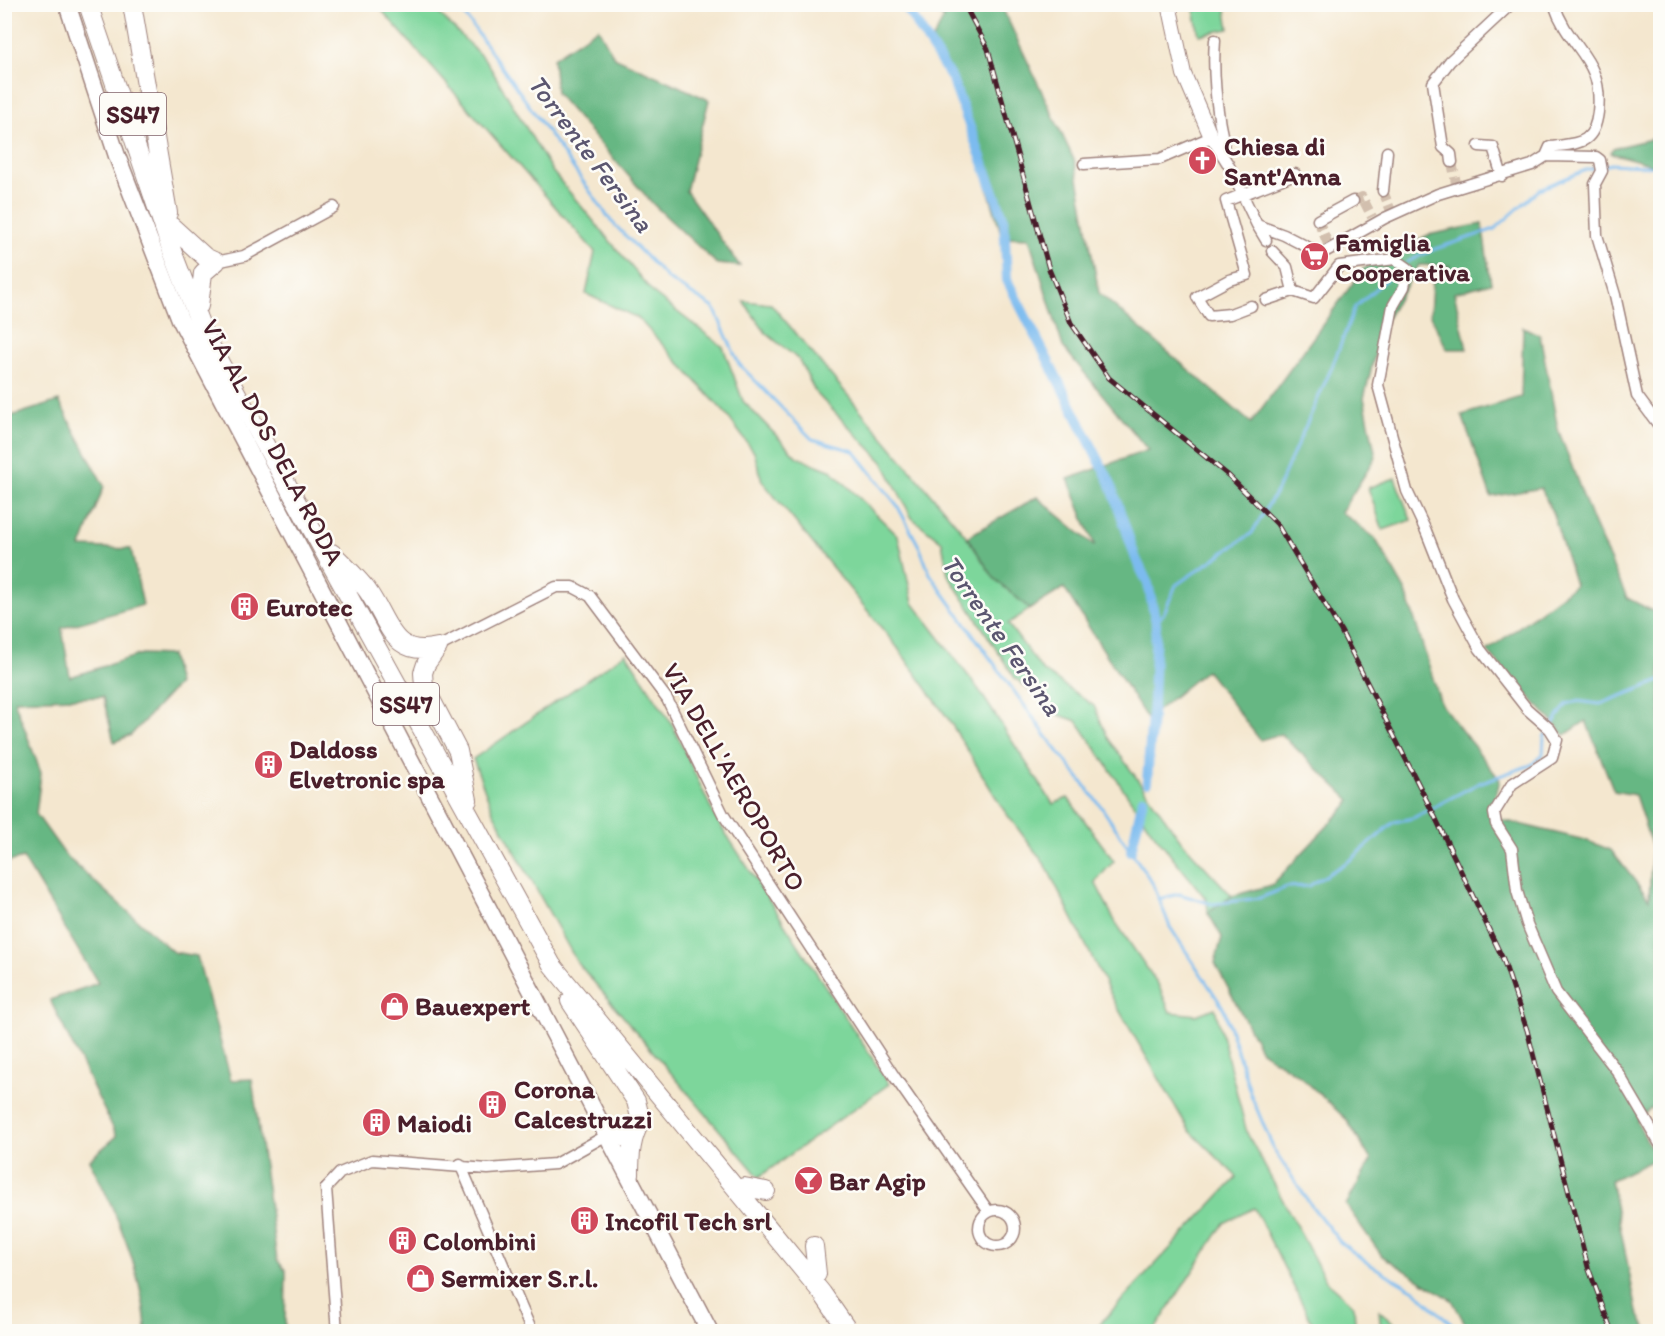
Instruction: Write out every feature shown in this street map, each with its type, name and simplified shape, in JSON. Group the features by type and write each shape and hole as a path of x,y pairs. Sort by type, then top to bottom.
{"highway":[{"path":"76,4 97,57 117,87"},
{"name":"SS47","path":"88,4 169,243 204,334 552,965 822,1293 849,1332"},
{"name":"SS47","path":"97,4 199,306 527,906 588,1001 817,1274 857,1332"},
{"path":"132,4 170,225 205,256 216,262 203,273 199,306"},
{"path":"332,553 367,589 399,642 421,651 438,647"},
{"path":"438,647 426,664 423,674 424,686 458,751 468,800"},
{"path":"552,965 577,1015 636,1101 641,1121 634,1132 630,1149 630,1175"},
{"path":"609,1134 623,1137 634,1132"},
{"path":"744,1187 766,1191"},
{"path":"814,1246 817,1274"}],"main road":[{"name":"VIA AL DOS DELA RODA","path":"67,4 140,220 180,320 609,1134 710,1332"}],"street":[{"path":"1169,4 1184,74 1211,137 1266,240"},
{"path":"1452,162 1451,154 1443,147 1433,83 1450,61 1511,4"},
{"path":"1546,156 1550,147 1579,142 1592,135 1596,126 1600,93 1590,62 1567,35 1554,4"},
{"path":"1215,40 1214,60 1218,106 1225,145 1222,155"},
{"path":"1084,164 1160,159 1211,137"},
{"path":"1479,146 1493,147 1502,176"},
{"path":"1383,191 1387,152"},
{"path":"1257,225 1321,254 1374,220 1457,186 1502,176 1532,165 1546,156 1575,154 1596,157 1601,166 1595,184 1597,235 1615,295 1637,396 1660,427"},
{"path":"1251,306 1230,314 1209,316 1197,297 1229,280 1248,275 1226,201 1295,174"},
{"path":"1318,220 1353,201"},
{"path":"216,262 244,256 334,207"},
{"path":"1330,247 1339,266"},
{"path":"1272,251 1287,267 1293,291"},
{"path":"1266,300 1293,291 1314,298 1339,266 1395,259 1408,268 1404,287 1393,306 1378,385 1407,491 1426,531 1453,599 1480,649 1527,709 1550,729 1557,740 1552,758 1512,784 1494,813 1496,824 1512,849 1517,891 1523,913 1556,992 1617,1071 1660,1144"},
{"name":"VIA DELL'AEROPORTO","path":"438,647 556,587 573,587 590,596 667,699 723,814 894,1076 989,1212"},
{"path":"337,1332 326,1188 340,1173 372,1160 460,1164 488,1168 555,1164 609,1134"},
{"path":"460,1164 532,1332"}],"green space":[{"path":"377,5 431,5 487,62 552,171 654,294 723,347 743,401 797,457 832,471 898,536 913,603 979,690 1053,804 1068,798 1114,861 1095,882 1116,923 1158,984 1170,1012 1196,1015 1215,1008 1247,1133 1326,1281 1354,1306 1355,1323 1360,1331 1316,1331 1254,1208 1224,1223 1154,1331 1093,1331 1237,1177 1189,1130 1116,1005 1046,866 1003,809 949,720 897,647 762,481 754,452 726,414 638,318 586,294 595,252"},
{"path":"922,5 1001,5 1075,162 1099,293 1251,423 1363,269 1428,235 1482,224 1491,283 1454,293 1467,349 1447,349 1430,315 1432,284 1450,266 1419,265 1382,326 1364,398 1376,457 1341,512 1375,538 1406,592 1441,704 1500,780 1490,817 1585,840 1611,850 1649,899 1652,847 1635,795 1614,791 1586,721 1565,735 1487,651 1575,585 1553,514 1541,488 1491,497 1462,415 1521,397 1523,327 1540,335 1558,429 1592,520 1627,598 1660,615 1660,1100 1637,1121 1656,1159 1611,1180 1637,1312 1647,1331 1469,1331 1452,1300 1382,1256 1346,1205 1371,1160 1347,1120 1300,1076 1261,1051 1215,963 1222,937 1208,913 1232,896 1272,885 1351,801 1281,734 1260,740 1206,670 1147,719 1064,588 1030,609 994,578 967,537 1037,497 1095,546 1068,479 1148,450 1063,347 1029,238 1002,237 958,84 932,41 944,18"},
{"path":"1193,5 1225,5 1229,29 1199,35"},
{"path":"598,28 614,57 709,100 686,191 740,266 717,264 654,205 556,93 553,58"},
{"path":"1660,137 1660,167 1611,153 1613,148"},
{"path":"743,301 771,304 967,537 994,578 1030,609 1008,624 1042,670 1094,706 1108,738 1182,842 1232,896 1208,913 1207,900 1151,830 1077,721 1059,715 1015,678 948,575 942,542 912,518 883,462 816,393 799,360 766,333"},
{"path":"59,401 104,486 81,547 131,549 143,605 62,628 70,677 142,654 171,655 178,684 131,735 114,742 103,697 14,700 41,773 36,814 66,856 173,952 197,956 231,1080 252,1079 277,1260 286,1271 285,1331 146,1331 134,1265 109,1199 89,1160 117,1136 50,1000 98,983 23,858 5,863 5,418"},
{"path":"1395,478 1411,520 1383,530 1368,488"},
{"path":"626,653 672,724 715,817 889,1084 759,1177 577,962 493,812 473,759"},
{"path":"1379,1310 1403,1331 1381,1331"}],"waterway":[{"name":"Torrente Fersina","path":"457,4 611,221 668,279 714,308 739,364 812,439 854,451 897,505 920,548 929,572 941,590 1047,737 1100,805 1153,884 1170,927 1224,1009 1251,1095 1274,1150 1311,1205 1340,1242 1369,1264 1414,1290 1460,1332"},
{"path":"904,4 952,79 1004,219 1007,280 1110,482 1136,559 1148,584 1156,623 1147,782"},
{"path":"1407,262 1435,249 1495,229 1540,189 1586,170 1611,164 1660,167"},
{"path":"1156,623 1164,613 1176,585 1252,533 1277,490 1332,367 1355,307 1401,266"},
{"path":"1158,899 1179,894 1212,904 1260,898 1287,887 1309,886 1352,859 1394,822 1413,818 1479,783 1531,765 1543,754 1544,737 1567,704 1577,701 1600,704 1660,681"},
{"path":"1131,851 1143,799"}],"tunnel":[{"path":"1452,162 1456,183"},
{"path":"1383,191 1391,211"},
{"path":"1353,201 1362,197 1372,217"},
{"path":"1318,220 1328,244"}],"railway":[{"path":"964,4 988,49 1049,269 1071,323 1109,378 1229,476 1277,524 1341,631 1435,817 1503,959 1527,1030 1588,1267 1612,1332"}],"place":[{"name":"Chiesa di Sant'Anna","path":"1203,161"},
{"name":"Famiglia Cooperativa","path":"1314,257"},
{"name":"Eurotec","path":"245,607"},
{"name":"Daldoss Elvetronic spa","path":"268,764"},
{"name":"Bauexpert","path":"394,1006"},
{"name":"Corona Calcestruzzi","path":"493,1104"},
{"name":"Maiodi","path":"376,1123"},
{"name":"Bar Agip","path":"808,1181"},
{"name":"Incofil Tech srl","path":"584,1221"},
{"name":"Colombini","path":"402,1241"},
{"name":"Sermixer S.r.l.","path":"420,1278"}]}
